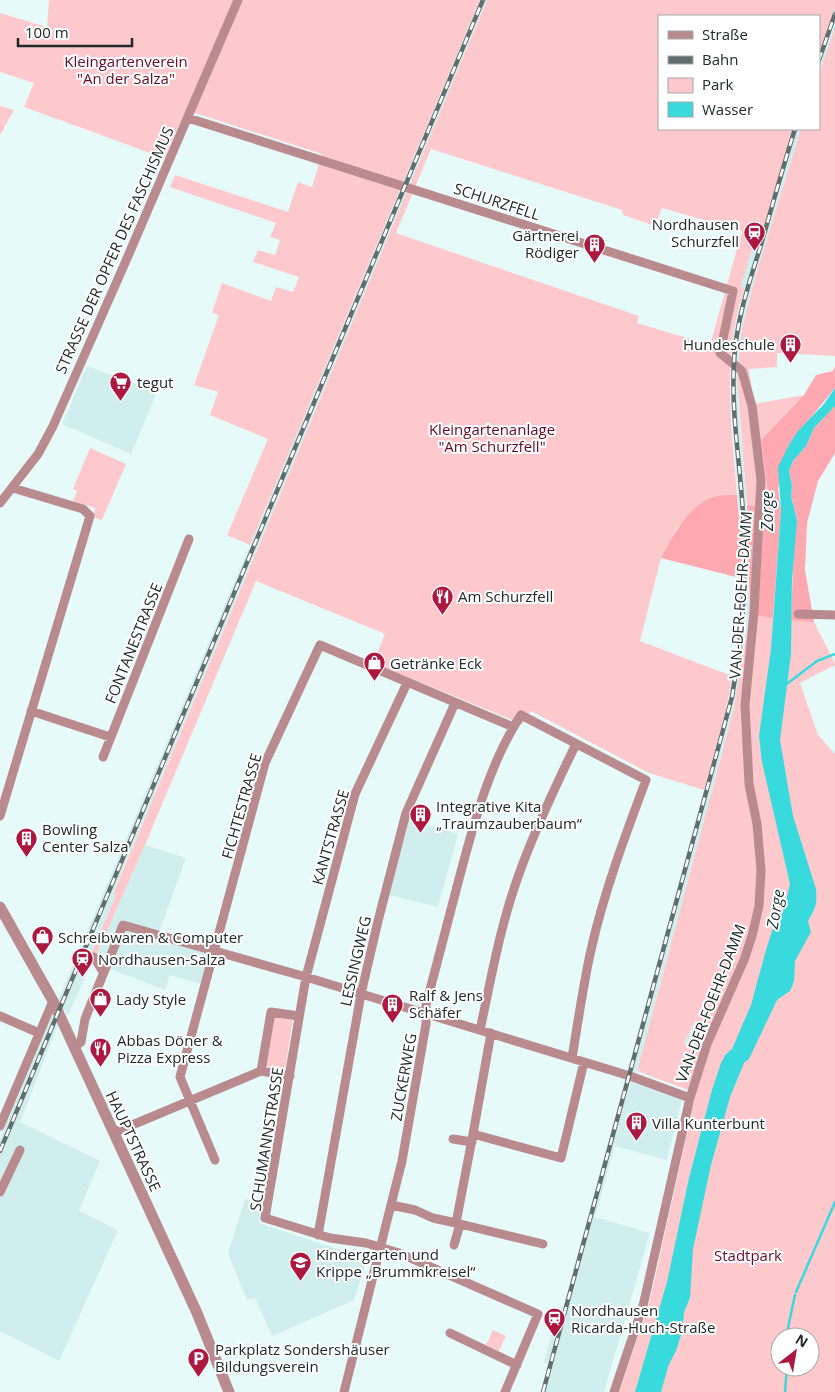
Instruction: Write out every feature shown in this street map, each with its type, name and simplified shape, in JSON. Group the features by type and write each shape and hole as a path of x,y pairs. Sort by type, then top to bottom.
{"street":[{"name":"STRASSE DER OPFER DES FASCHISMUS","path":"0,503 38,454 53,426 238,0"},
{"name":"SCHURZFELL","path":"188,118 733,291 720,353 742,371 752,406"},
{"name":"VAN-DER-FOEHR-DAMM","path":"614,1392 643,1306 690,1098 707,1044 744,960 759,906 761,870 757,824 749,784 745,705 754,612 761,480 752,406"},
{"path":"0,816 90,516 83,509 13,488"},
{"name":"FONTANESTRASSE","path":"103,756 189,539"},
{"path":"798,614 835,616"},
{"name":"FICHTESTRASSE","path":"215,1160 180,1077 265,763 320,645 407,683"},
{"path":"407,683 513,727"},
{"name":"KANTSTRASSE","path":"306,977 355,794 407,683"},
{"name":"LESSINGWEG","path":"318,1235 361,994 406,813 455,703"},
{"path":"32,711 110,737"},
{"name":"ZUCKERWEG","path":"344,1392 404,1151 426,1024 426,1005 469,840 496,760 521,715 576,744"},
{"path":"480,1030 494,962 518,878 542,816 576,744 646,780 602,905 583,988 572,1058"},
{"name":"HAUPTSTRASSE","path":"0,908 53,1001 197,1313 229,1392"},
{"path":"74,1047 81,1042 85,1019 123,925 306,977 572,1058 630,1076 690,1098"},
{"path":"94,957 103,972"},
{"name":"SCHUMANNSTRASSE","path":"306,977 265,1218 318,1235 381,1247 406,1256 538,1314 517,1365"},
{"path":"0,1126 53,1001"},
{"path":"261,1071 270,1012 299,1016"},
{"path":"0,1016 40,1033"},
{"path":"67,1032 78,1026 85,1019"},
{"path":"454,1245 491,1034"},
{"path":"453,1138 473,1138 561,1158 584,1062"},
{"path":"113,1133 261,1071 290,1076"},
{"path":"0,1192 20,1150"},
{"path":"391,1205 415,1210 433,1218 542,1244"},
{"path":"450,1332 517,1365 505,1392"}],"shaded area":[{"path":"480,0 487,0 114,891 115,898 93,961 145,845 186,858 157,938 210,954 201,984 170,975 165,990 92,962 68,1015 64,1009 20,1122 100,1161 79,1211 118,1230 59,1361 0,1331 0,1138"},
{"path":"835,8 835,28 820,70 820,52"},
{"path":"794,130 801,130 756,274 742,329 738,401 746,494 750,614 733,712 634,1082 682,1099 667,1160 615,1146 595,1217 650,1233 604,1392 541,1392 549,1365 544,1362 558,1309 563,1307 726,710 732,676 738,619 742,552 731,401 733,335 744,288 740,286 757,233 763,230"},
{"path":"87,366 157,392 131,454 62,424"},
{"path":"835,366 835,388 790,443 778,488 781,511 773,618 750,614 747,505 770,508 761,440 804,395 816,375 833,371"},
{"path":"835,406 835,453 818,481 807,523 805,570 814,622 791,620 794,542 797,521 791,496 792,486 789,471 793,461 806,446 814,428"},
{"path":"737,495 742,552 740,578 661,558 682,522 697,507 714,497"},
{"path":"409,819 458,834 438,907 389,895"},
{"path":"695,1021 710,1028 700,1050 684,1043"},
{"name":"Kindergarten und Krippe „Brummkreisel“","path":"245,1199 262,1205 259,1223 358,1256 365,1266 354,1300 272,1336 255,1298 247,1300 228,1253"}],"green space":[{"name":"Kleingartenverein \"An der Salza\"","path":"49,0 480,0 250,545 227,535 268,439 210,415 218,392 194,385 219,315 212,313 222,283 271,301 276,287 293,292 299,277 253,262 258,250 275,255 280,240 270,237 276,223 170,187 175,175 288,212 298,182 312,187 322,154 186,110 164,158 24,107 34,83 0,72 0,13 47,27"},
{"name":"Kleingartenanlage \"Am Schurzfell\"","path":"487,0 835,0 835,8 820,52 820,15 658,15 658,130 794,130 763,230 757,233 741,286 744,288 734,331 730,396 737,495 714,497 701,503 677,528 661,558 640,641 732,676 726,710 704,790 649,773 531,711 522,724 373,663 385,634 256,581 145,845 93,962 89,959 115,898 114,892","holes":["431,149 622,210 623,215 655,226 662,208 742,231 710,345 637,323 639,316 396,233"]},
{"path":"835,28 835,356 777,353 777,367 749,369 754,404 804,395 761,440 770,508 747,505 737,378 742,329 756,274 801,130 820,130 820,70"},
{"path":"0,106 14,110 0,135"},
{"path":"90,448 126,464 102,520 93,517 95,508 73,501 77,491 73,489"},
{"name":"Stadtpark","path":"750,614 814,622 835,663 835,665 800,683 818,735 835,754 835,1392 619,1392 649,1305 696,1093 637,1071 733,712","holes":["695,1021 710,1028 700,1050 684,1043"]},
{"path":"274,1016 293,1019 285,1069 266,1066"},
{"path":"493,1330 506,1336 499,1351 486,1345"}],"water":[{"path":"835,388 835,406 814,428 806,446 793,461 789,471 792,486 791,496 797,521 792,580 791,654 780,740 793,816 816,889 815,906 808,921 811,932 795,961 794,981 790,991 777,1000 749,1059 744,1063 730,1097 711,1165 693,1249 690,1298 684,1312 682,1332 676,1351 669,1364 661,1392 635,1392 667,1282 689,1178 712,1090 721,1063 726,1054 732,1049 751,1005 774,925 784,909 790,884 762,762 759,736 771,649 781,511 778,467 798,431 824,404"}],"waterway":[{"path":"784,686 817,661 835,654"},
{"path":"796,1292 835,1202"},
{"path":"788,1327 795,1295"},
{"path":"785,1392 786,1377"}],"railway":[{"path":"0,1151 483,0"},
{"path":"820,57 835,14"},
{"path":"543,1392 732,697 739,651 745,559 733,381 735,347 740,317 795,130"}],"place":[{"name":"Nordhausen Schurzfell","path":"755,252"},
{"name":"Gärtnerei Rödiger","path":"595,263"},
{"name":"Hundeschule","path":"791,363"},
{"name":"tegut","path":"121,401"},
{"name":"Am Schurzfell","path":"442,615"},
{"name":"Getränke Eck","path":"374,682"},
{"name":"Integrative Kita „Traumzauberbaum“","path":"420,834"},
{"name":"Bowling Center Salza","path":"26,857"},
{"name":"Schreibwaren & Computer","path":"42,956"},
{"name":"Nordhausen-Salza","path":"82,978"},
{"name":"Lady Style","path":"100,1018"},
{"name":"Ralf & Jens Schäfer","path":"393,1023"},
{"name":"Abbas Döner & Pizza Express","path":"101,1068"},
{"name":"Villa Kunterbunt","path":"636,1142"},
{"name":"Kindergarten und Krippe „Brummkreisel“","path":"300,1282"},
{"name":"Nordhausen Ricarda-Huch-Straße","path":"555,1338"},
{"name":"Parkplatz Sondershäuser Bildungsverein","path":"199,1377"}],"water label":[{"name":"Zorge","path":"767,511"},
{"name":"Zorge","path":"775,909"}]}
